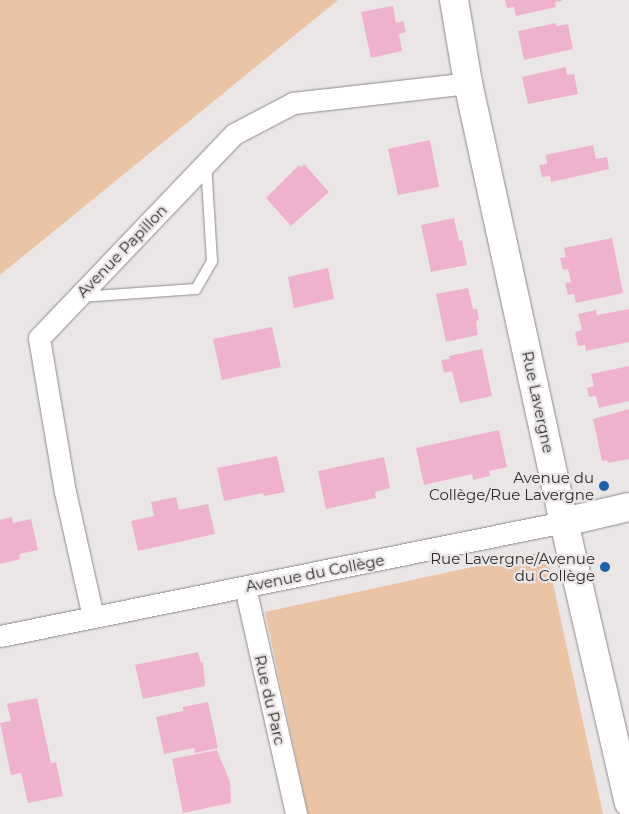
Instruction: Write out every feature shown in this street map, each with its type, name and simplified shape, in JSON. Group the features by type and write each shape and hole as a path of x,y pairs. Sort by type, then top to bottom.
{"street":[{"name":"Rue Lavergne","path":"454,0 468,83 564,522 629,803"},
{"name":"Avenue Papillon","path":"93,618 65,492 39,338 234,134 293,103 468,83"},
{"name":"Avenue du Collège","path":"0,636 564,522 629,507"},
{"name":"Rue du Parc","path":"245,587 296,814"}],"lane":[{"path":"78,298 196,289 212,261 206,163"}],"shaded area":[{"path":"0,0 338,0 0,275"},
{"path":"546,551 603,814 308,814 265,612"}],"building":[{"path":"505,0 562,1 555,2 556,7 516,16 514,7 507,8"},
{"path":"393,6 396,23 403,21 406,32 399,34 402,51 371,58 361,12"},
{"path":"556,23 557,26 568,24 573,49 524,60 518,31"},
{"path":"566,67 567,75 574,74 578,94 528,104 522,77"},
{"path":"430,140 439,187 398,195 388,149"},
{"path":"593,145 596,159 607,157 609,169 551,182 550,176 542,177 539,165 547,164 546,155"},
{"path":"304,164 329,192 291,226 266,198 299,165 301,167"},
{"path":"454,218 459,241 462,240 467,265 431,272 421,225"},
{"path":"612,238 623,293 576,303 574,294 568,295 565,283 571,282 568,269 563,270 560,258 566,257 564,248"},
{"path":"328,268 334,299 294,308 288,277"},
{"path":"468,288 473,309 477,309 479,320 476,321 478,335 446,342 436,294"},
{"path":"629,309 629,342 586,351 585,345 578,346 575,332 582,330 578,314 596,310 597,315"},
{"path":"272,327 281,367 222,380 213,339"},
{"path":"482,349 492,396 460,403 452,371 444,373 441,360 450,359 449,356"},
{"path":"629,366 629,401 599,408 596,396 589,397 587,388 594,386 591,374"},
{"path":"629,409 629,459 608,463 607,460 602,461 593,419"},
{"path":"499,430 507,467 489,471 490,476 473,480 472,474 424,485 416,448"},
{"path":"277,456 285,492 264,496 263,493 224,501 217,468"},
{"path":"384,457 390,488 375,492 376,498 326,509 318,471"},
{"path":"176,497 179,510 208,504 215,534 138,551 131,521 154,516 151,502"},
{"path":"12,517 13,523 31,519 38,550 19,554 20,559 0,564 0,520"},
{"path":"198,652 201,663 203,662 205,686 143,699 135,665"},
{"path":"37,698 51,763 56,762 63,796 28,803 21,773 11,775 0,723 11,721 7,704"},
{"path":"208,702 218,748 195,753 194,748 164,754 156,717 183,711 183,707"},
{"path":"217,750 230,782 231,803 183,813 172,759"}],"place":[{"name":"Avenue du Collège/Rue Lavergne","path":"604,486"},
{"name":"Rue Lavergne/Avenue du Collège","path":"605,567"}]}
